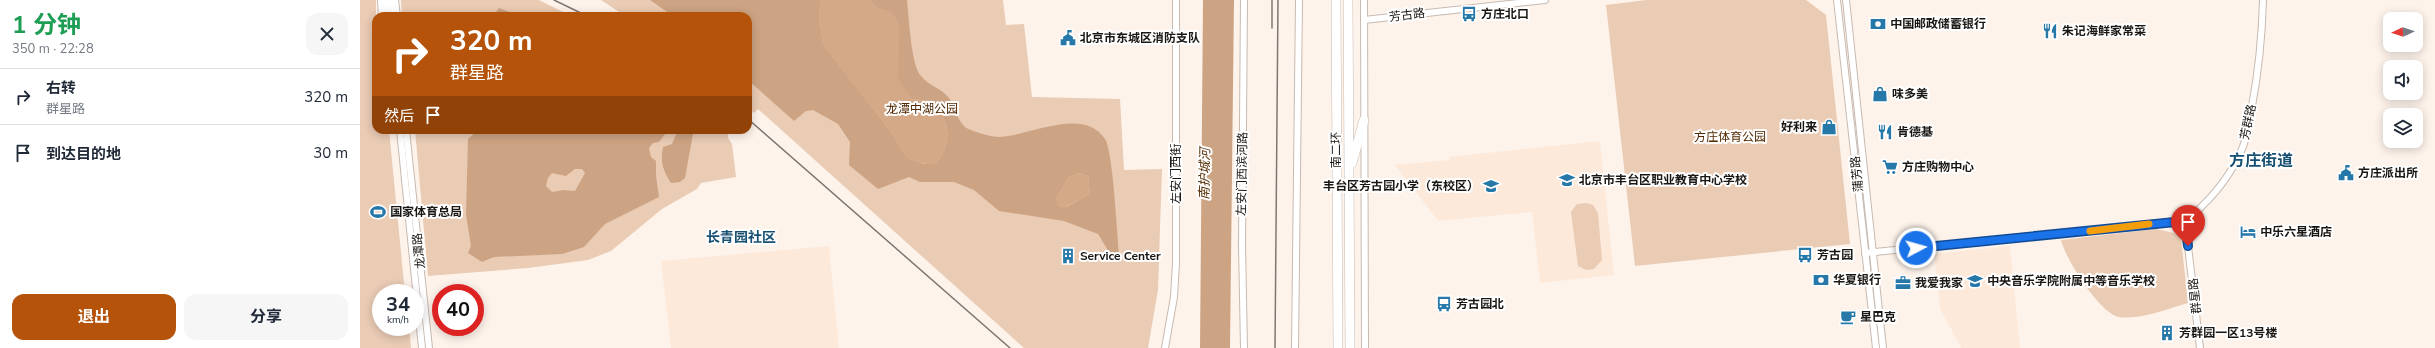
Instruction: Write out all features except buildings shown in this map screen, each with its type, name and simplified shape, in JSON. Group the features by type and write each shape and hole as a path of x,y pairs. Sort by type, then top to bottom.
{"highway":[{"name":"南二环","path":"1336,0 1338,348"},
{"name":"南二环","path":"1348,0 1350,348"},
{"path":"1349,174 1364,120"}],"street":[{"path":"381,0 382,12"},
{"path":"385,0 386,12"},
{"path":"390,0 392,12"},
{"path":"395,0 396,12"},
{"name":"左安门西街","path":"1165,348 1174,298 1176,263 1176,0"},
{"name":"左安门西滨河路","path":"1244,0 1242,245 1244,348"},
{"path":"1295,348 1298,0"},
{"path":"1364,0 1365,348"},
{"name":"芳古路","path":"1364,20 1545,0"},
{"name":"蒲芳路","path":"1837,0 1876,348"},
{"name":"蒲芳路","path":"1846,0 1883,348"},
{"name":"芳群路","path":"2185,221 2220,187 2240,155 2247,136 2261,55 2264,0"},
{"name":"龙潭路","path":"400,134 422,348"},
{"name":"龙潭路","path":"406,134 429,348"},
{"path":"1865,253 2185,221"},
{"name":"群星路","path":"2185,221 2200,348"}],"shaded area":[{"path":"1600,141 1614,275 1540,283 1532,212 1438,221 1395,165 1449,160 1449,157"},
{"path":"829,246 839,348 671,348 661,261"},
{"name":"中央音乐学院附属中等音乐学校","path":"2010,246 2020,348 1961,348 1940,308 1934,254"}],"green space":[{"name":"国家体育总局","path":"360,0 376,0 376,12 372,12 372,134 389,134 404,284 372,284 372,336 410,336 411,348 360,348"},
{"path":"401,0 539,0 563,12 402,12"},
{"name":"龙潭中湖公园","path":"601,0 1003,0 1006,25 1024,24 1032,97 1120,99 1124,170 1162,169 1158,290 1148,348 1024,348 758,109 754,113 752,111 752,12 619,12"},
{"path":"821,0 869,0 878,9 891,13 899,24 899,47 912,99 933,101 939,109 946,124 947,140 945,148 936,164 926,164 907,158 890,131 823,44 819,16"},
{"name":"方庄体育公园","path":"1646,0 1806,0 1826,15 1850,244 1635,266 1606,5"},
{"path":"415,134 728,134 728,138 732,144 736,177 701,183 697,189 662,209 611,251 588,260 528,268 428,276"},
{"path":"1079,173 1088,176 1090,194 1065,207 1059,206 1056,198 1069,177"},
{"path":"1586,203 1593,205 1598,213 1602,260 1594,269 1586,270 1578,266 1571,212 1577,204"},
{"path":"2156,229 2174,233 2181,238 2188,303 2136,317 2119,317 2111,314 2093,296 2084,284 2069,259 2061,240"}],"water":[{"path":"650,0 821,0 819,16 823,44 890,131 907,158 925,164 936,164 945,148 947,140 946,124 939,109 933,101 912,99 898,79 899,24 891,13 878,9 869,0 907,0 913,52 918,71 924,79 946,95 962,124 966,128 976,132 999,137 1055,125 1083,125 1095,129 1105,139 1108,146 1112,175 1119,253 1109,252 1098,234 1064,221 999,211 974,190 954,182 920,182 909,177 878,189 849,165 850,142 838,124 813,110 806,111 794,121 752,84 752,12 667,12","holes":["1079,173 1088,176 1090,194 1066,207 1059,206 1056,198 1069,177"]},
{"name":"南护城河","path":"1203,0 1234,0 1230,348 1200,348"},
{"path":"499,8 510,12 496,12"},
{"path":"474,134 665,134 659,142 653,143 649,148 651,157 656,161 656,176 659,197 605,224 584,247 562,254 494,257 482,262 468,253 471,246 466,215 468,139","holes":["575,169 582,169 585,173 575,191 563,190 552,192 546,186 548,178 552,173 566,176"]},
{"path":"676,134 693,134 685,178 680,182 671,183 663,166 662,153 663,147 672,144"}],"railway":[{"path":"554,0 579,12"},
{"path":"1272,0 1272,28"},
{"path":"1275,348 1278,0"},
{"path":"752,122 1010,348"}],"slow traffic":[{"path":"2090,231 2149,224"}],"place":[{"name":"方庄北口","path":"1469,14"},
{"name":"中国邮政储蓄银行","path":"1878,24"},
{"name":"朱记海鲜家常菜","path":"2050,31"},
{"name":"北京市东城区消防支队","path":"1068,38"},
{"name":"味多美","path":"1880,94"},
{"name":"好利来","path":"1829,127"},
{"name":"肯德基","path":"1885,132"},
{"name":"方庄购物中心","path":"1890,167"},
{"name":"方庄派出所","path":"2346,173"},
{"name":"北京市丰台区职业教育中心学校","path":"1567,180"},
{"name":"丰台区芳古园小学（东校区）","path":"1491,186"},
{"name":"国家体育总局","path":"378,212"},
{"name":"中乐六星酒店","path":"2248,232"},
{"name":"芳古园","path":"1805,255"},
{"name":"Service Center","path":"1068,256"},
{"name":"华夏银行","path":"1821,280"},
{"name":"中央音乐学院附属中等音乐学校","path":"1975,281"},
{"name":"我爱我家","path":"1903,283"},
{"name":"芳古园北","path":"1444,304"},
{"name":"星巴克","path":"1848,317"},
{"name":"芳群园一区13号楼","path":"2167,333"}],"district":[{"name":"方庄街道","path":"2261,160"},
{"name":"长青园社区","path":"741,237"}],"route":[{"path":"1916,248 2185,221 2188,246"}]}
